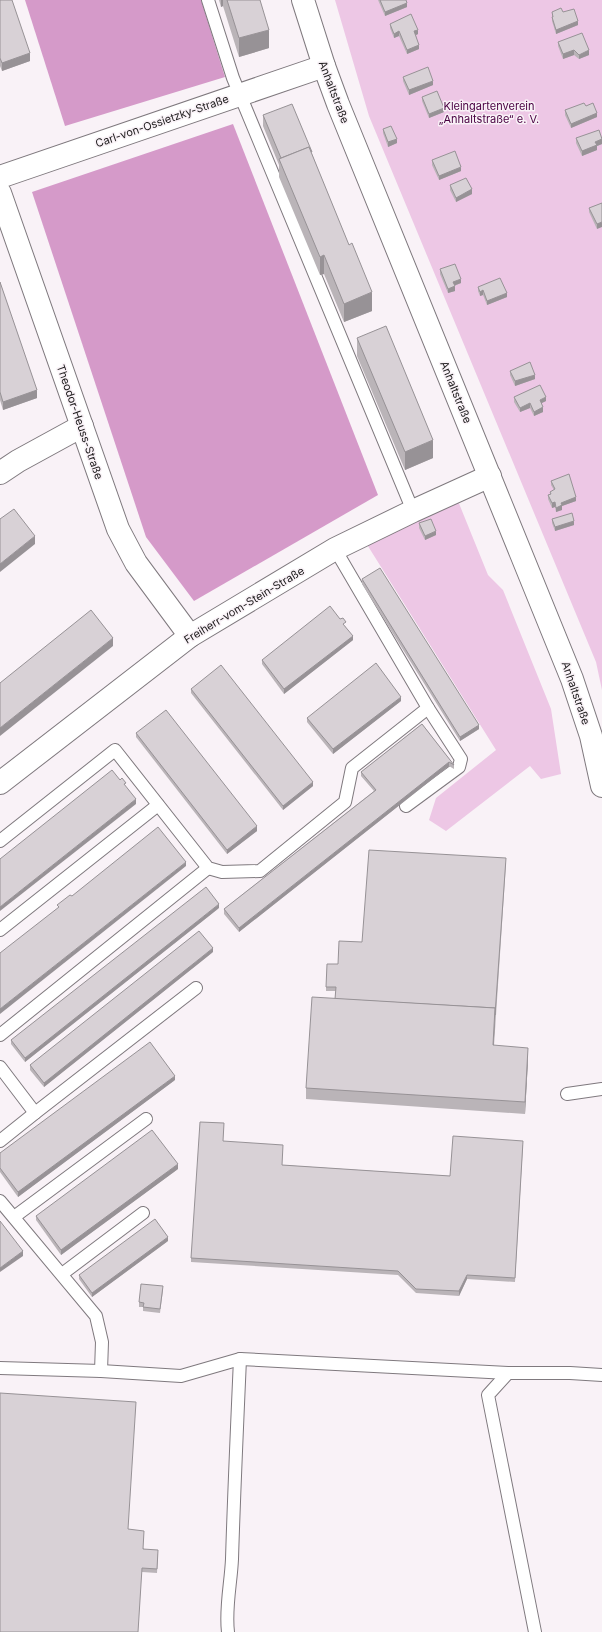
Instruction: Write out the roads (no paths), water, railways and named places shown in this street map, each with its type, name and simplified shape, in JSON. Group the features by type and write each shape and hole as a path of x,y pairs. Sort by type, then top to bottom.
{"street":[{"name":"Anhaltstraße","path":"304,0 324,66 572,679 591,736 602,786"},
{"name":"Carl-von-Ossietzky-Straße","path":"0,176 324,66"},
{"name":"Theodor-Heuss-Straße","path":"2,206 118,529 136,563 190,636"},
{"path":"0,473 18,461 82,426"},
{"name":"Freiherr-vom-Stein-Straße","path":"0,783 190,636 335,549 490,476"}],"lane":[{"path":"208,0 240,94 413,511"},
{"path":"335,549 428,708 461,759 459,766 406,806"},
{"path":"0,841 115,750 208,868 222,872 260,871 345,802 352,768 428,708"},
{"path":"0,930 158,804"},
{"path":"0,1034 208,868"},
{"path":"0,1141 35,1112 196,988"},
{"path":"0,1067 35,1112"},
{"path":"567,1094 602,1090"},
{"path":"14,1217 146,1119"},
{"path":"0,1201 96,1316 102,1342 101,1371"},
{"path":"62,1274 143,1213"},
{"path":"228,1632 227,1621 232,1561 233,1501 240,1359"},
{"path":"0,1368 101,1371 181,1376 240,1359 602,1375"},
{"path":"508,1372 488,1395 535,1632"}],"park label":[{"name":"Kleingartenverein „Anhaltstraße“ e. V.","path":"489,112"}]}
